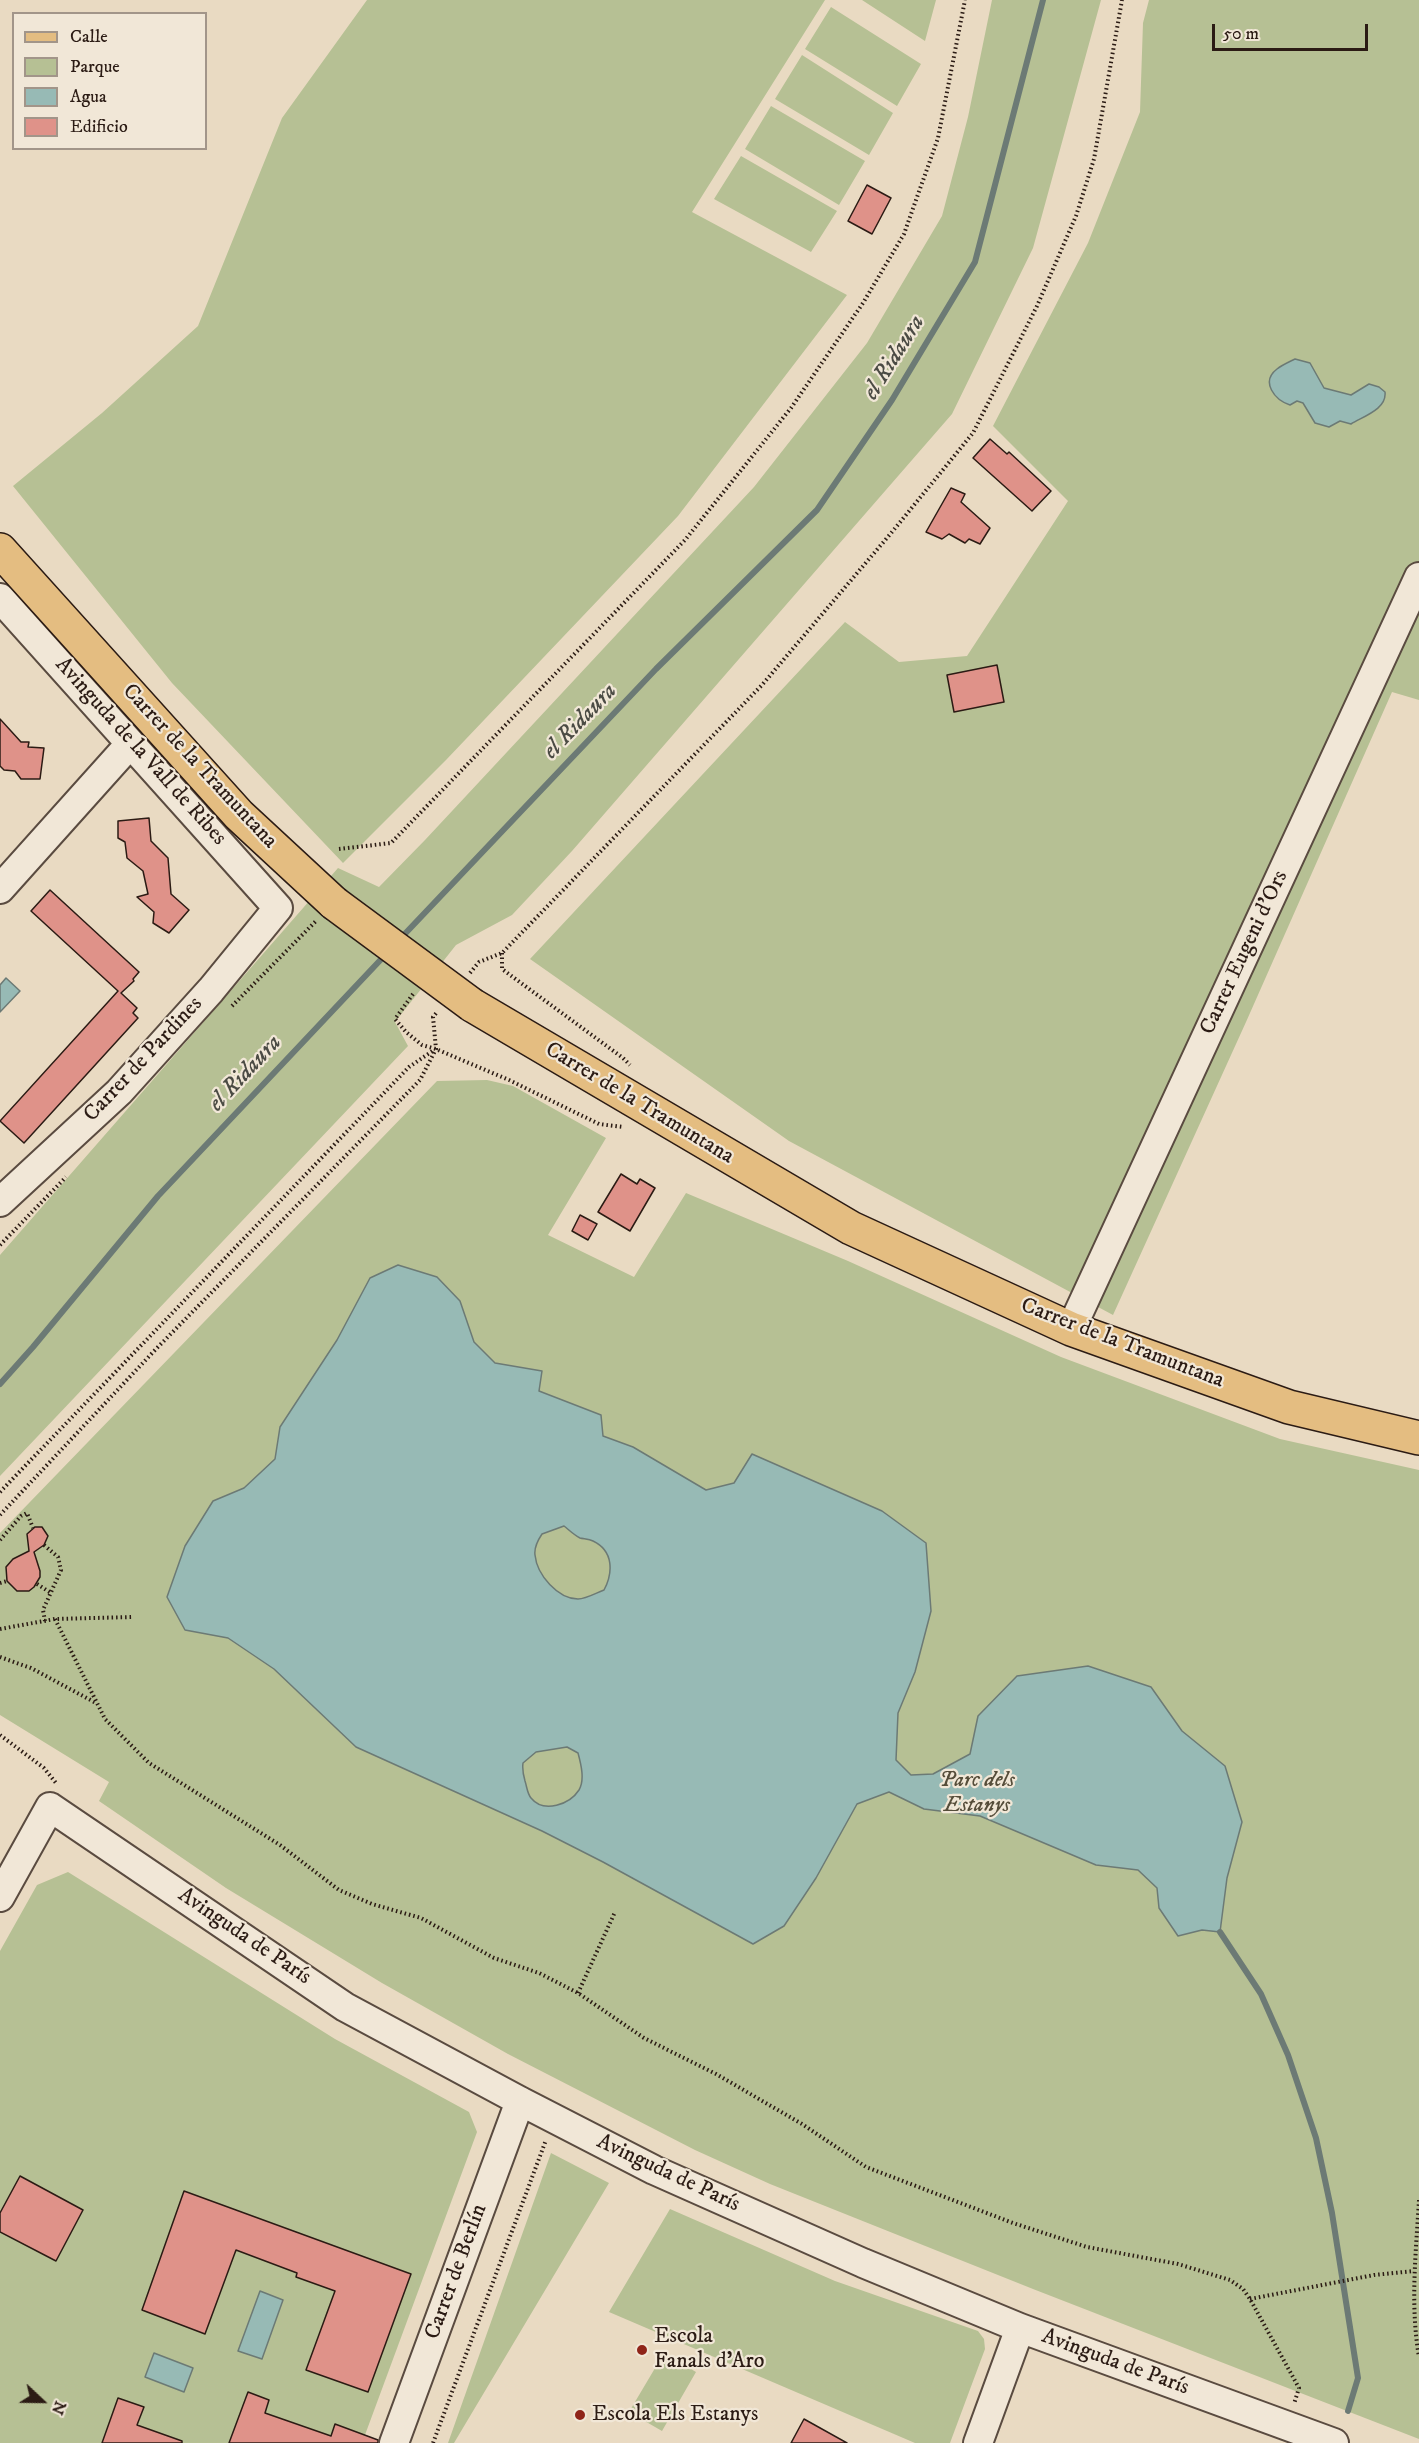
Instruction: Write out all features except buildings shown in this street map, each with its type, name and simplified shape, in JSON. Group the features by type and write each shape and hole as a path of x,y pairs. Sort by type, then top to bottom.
{"main road":[{"name":"Carrer de la Tramuntana","path":"4,562 239,815 334,903 471,1005 851,1228 1071,1329 1289,1407 1419,1438"}],"street":[{"name":"Carrer Eugeni d'Ors","path":"1071,1329 1419,577"},
{"name":"Avinguda de la Vall de Ribes","path":"0,598 278,908"},
{"path":"0,889 130,744"},
{"name":"Carrer de Pardines","path":"4,1192 119,1092 211,990 278,908"},
{"path":"0,1897 50,1807"},
{"name":"Avinguda de París","path":"50,1807 345,2007 520,2102 675,2179 863,2263 1020,2328 1335,2443"},
{"name":"Carrer de Berlín","path":"394,2443 520,2102"},
{"path":"978,2443 1020,2328"}],"path":[{"path":"339,849 391,843 685,540 791,408 863,303 904,234 938,138 965,0"},
{"path":"502,952 762,685 892,532 973,432 1037,306 1076,216 1094,159 1122,0"},
{"path":"418,985 395,1019 422,1045 436,1049"},
{"path":"0,1492 409,1067 436,1049"},
{"path":"0,1515 156,1349 420,1080 436,1049"},
{"path":"0,1540 21,1516 27,1513 33,1528"},
{"path":"44,1545 61,1563 57,1583 43,1610 45,1621"},
{"path":"0,1583 7,1581"},
{"path":"37,1584 51,1593"},
{"path":"0,1629 56,1619 132,1617"},
{"path":"56,1619 105,1719 149,1763 280,1845 339,1890 372,1904 421,1918 494,1958 539,1973 578,1993 644,2038 716,2074 802,2124 866,2167 1013,2223 1087,2247 1178,2264 1230,2280 1243,2289 1250,2299 1299,2388 1298,2392"},
{"path":"0,1657 31,1668 97,1704"},
{"path":"0,1735 44,1768 60,1788 50,1807"},
{"path":"578,1993 615,1911"},
{"path":"433,2443 541,2148 556,2120"},
{"path":"1419,2200 1414,2271 1416,2337 1419,2357"},
{"path":"1250,2299 1374,2275 1414,2271"}],"green space":[{"path":"367,0 825,0 692,212 847,295 678,516 446,760 343,863 172,683 13,486 102,413 198,326 282,118"},
{"path":"862,0 936,0 925,41"},
{"path":"992,0 1101,0 1033,248 952,414 572,851 512,915 456,945 395,1022 408,1046 0,1476 0,1255 338,868 379,887 754,487 867,343 942,216 968,117"},
{"path":"1149,0 1419,0 1419,700 1392,692 1113,1315 789,1141 530,959 845,622 899,662 967,656 1068,501 993,426 1088,243 1140,112 1143,23"},
{"path":"831,7 921,64 897,106 805,49"},
{"path":"802,55 893,113 869,155 775,99"},
{"path":"771,106 865,161 839,205 745,149"},
{"path":"741,156 837,211 811,252 714,199"},
{"name":"Parc dels Estanys","path":"487,1080 513,1086 606,1138 548,1235 634,1277 686,1193 848,1261 1061,1357 1280,1439 1419,1470 1419,2439 1033,2289 770,2184 695,2150 508,2054 382,1983 226,1888 99,1801 109,1782 0,1715 0,1533 437,1081"},
{"path":"68,1872 335,2039 469,2112 477,2132 362,2443 0,2443 0,1951 37,1885"},
{"path":"551,2153 609,2183 454,2443 448,2443"},
{"path":"670,2209 835,2281 978,2331 984,2339 985,2349 950,2443 915,2443 609,2312"},
{"path":"664,2353 696,2372 662,2431 629,2412"}],"water":[{"path":"1295,359 1310,363 1324,388 1351,395 1369,384 1385,392 1385,398 1374,411 1351,424 1340,421 1329,427 1315,423 1303,403 1297,401 1290,405 1284,403 1275,395 1270,385 1272,374"},
{"path":"6,978 20,991 0,1012 0,985"},
{"path":"398,1265 437,1277 460,1301 474,1342 495,1363 542,1371 539,1391 601,1415 603,1436 633,1447 706,1490 734,1483 752,1454 882,1511 926,1543 931,1611 915,1672 898,1713 896,1760 911,1775 933,1774 970,1754 978,1716 1017,1676 1088,1666 1151,1687 1182,1731 1225,1766 1242,1822 1227,1878 1220,1932 1202,1930 1178,1936 1159,1908 1157,1888 1138,1870 1096,1865 980,1816 924,1809 889,1792 857,1804 816,1878 784,1926 753,1944 542,1831 356,1747 274,1669 228,1638 185,1630 167,1597 185,1546 213,1501 244,1488 275,1459 280,1427 337,1340 370,1278","holes":["564,1526 578,1537 593,1541 605,1550 610,1570 604,1590 584,1598 570,1598 556,1590 544,1578 537,1563 535,1552 537,1544 542,1534","567,1747 578,1753 582,1777 579,1790 563,1803 550,1806 536,1803 528,1792 523,1763 536,1752"]},
{"path":"260,2291 283,2300 262,2359 238,2351"},
{"path":"154,2353 193,2368 184,2392 145,2377"}],"waterway":[{"name":"el Ridaura","path":"400,939 656,669 817,510 892,400 975,262 1043,0"},
{"name":"el Ridaura","path":"0,1384 158,1196 387,953"},
{"path":"1220,1932 1261,1994 1288,2055 1316,2138 1332,2213 1358,2378 1348,2411"}],"place":[{"name":"Escola Fanals d'Aro","path":"642,2350"},
{"name":"Escola Els Estanys","path":"580,2415"}]}
